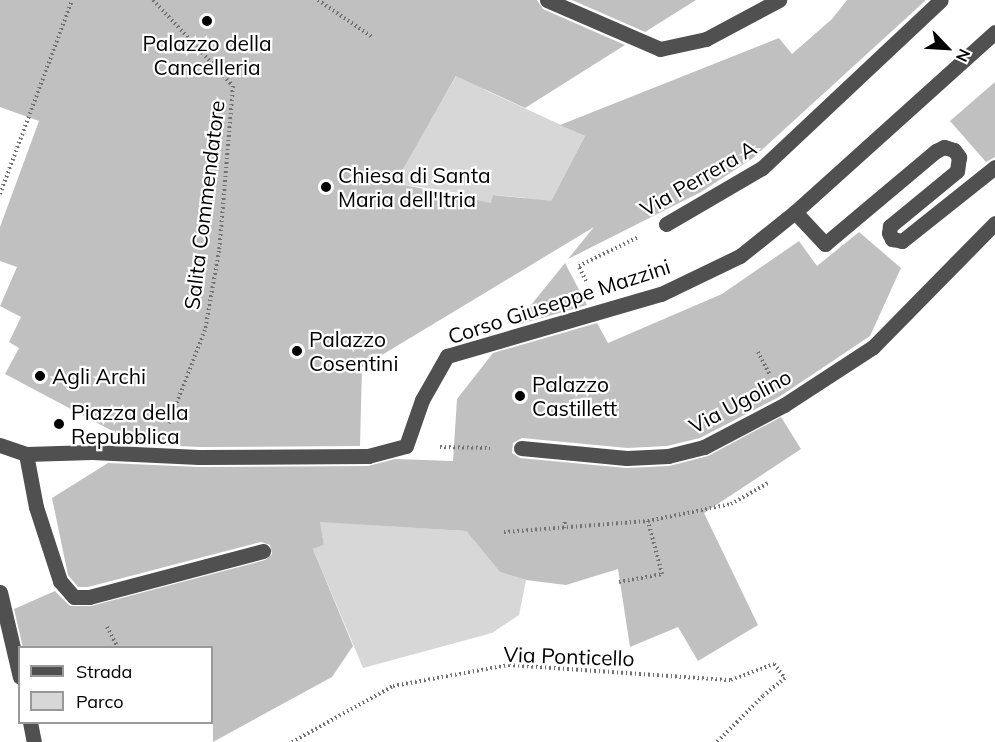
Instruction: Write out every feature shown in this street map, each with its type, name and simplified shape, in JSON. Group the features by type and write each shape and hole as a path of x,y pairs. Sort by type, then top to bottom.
{"street":[{"path":"547,0 660,50 706,39 780,0"},
{"name":"Via Perrera A","path":"666,224 762,168 941,0"},
{"name":"Corso Giuseppe Mazzini","path":"406,446 422,400 447,356 661,294 740,256 795,212 995,32"},
{"path":"795,212 825,244 936,151 944,147 954,150 959,157 957,171 890,226 889,233 892,239 902,241 995,167"},
{"name":"Via Ugolino","path":"520,448 627,458 668,456 704,447 784,405 873,347 995,223"},
{"path":"0,445 26,454 92,452 368,456 406,446"},
{"path":"26,454 36,507 60,581 74,597 89,597 263,551"},
{"path":"0,592 18,668"},
{"path":"30,724 34,742"}],"path":[{"path":"0,194 72,0"},
{"name":"Salita Commendatore","path":"153,0 233,87 219,251 205,330 168,426"},
{"path":"318,0 372,37"},
{"name":"Via Perrera A","path":"601,312 579,266 666,224"},
{"path":"406,446 520,448"},
{"path":"504,532 648,521 731,504 768,483"},
{"path":"564,528 565,520"},
{"path":"619,582 662,574 648,521"},
{"name":"Via Ponticello","path":"292,742 393,686 509,665 732,680 774,664 785,678 763,696 717,742"}],"green space":[{"path":"464,63 485,90 585,136 552,199 553,218 525,198 494,195 490,208 457,205 459,193 394,183"},
{"path":"370,514 373,525 466,531 500,572 526,580 519,615 492,633 363,668 313,549 324,545 319,519"}],"building":[{"path":"0,0 537,0 543,9 625,45 525,108 456,76 395,183 491,203 493,195 551,201 585,136 560,125 779,38 792,54 832,19 847,0 926,0 753,158 701,192 568,259 594,227 362,367 360,446 199,447 137,444 5,374 19,348 9,342 21,317 0,306 17,267 0,261 0,227 39,121 0,107"},
{"path":"572,0 696,0 645,32"},
{"path":"995,82 995,157 986,162 950,121"},
{"path":"859,232 901,268 870,336 779,397 700,438 667,446 627,448 522,438 513,443 512,453 520,458 626,468 669,466 708,456 781,417 801,449 704,513 758,625 698,661 678,627 630,647 618,569 566,585 526,580 500,572 466,531 320,522 324,545 313,549 353,646 332,677 213,742 213,646 23,646 14,609 55,591 70,606 91,606 265,560 272,554 270,545 261,542 88,587 78,587 68,575 52,498 108,463 199,467 368,466 395,459 453,461 457,399 493,353 597,323 608,343 722,294 799,241 817,266"},
{"path":"565,263 587,305 514,326"}],"place":[{"name":"Palazzo della Cancelleria","path":"207,21"},
{"name":"Chiesa di Santa Maria dell'Itria","path":"326,187"},
{"name":"Palazzo Cosentini","path":"297,351"},
{"name":"Agli Archi","path":"40,376"},
{"name":"Palazzo Castillett","path":"520,396"},
{"name":"Piazza della Repubblica","path":"59,424"}]}
